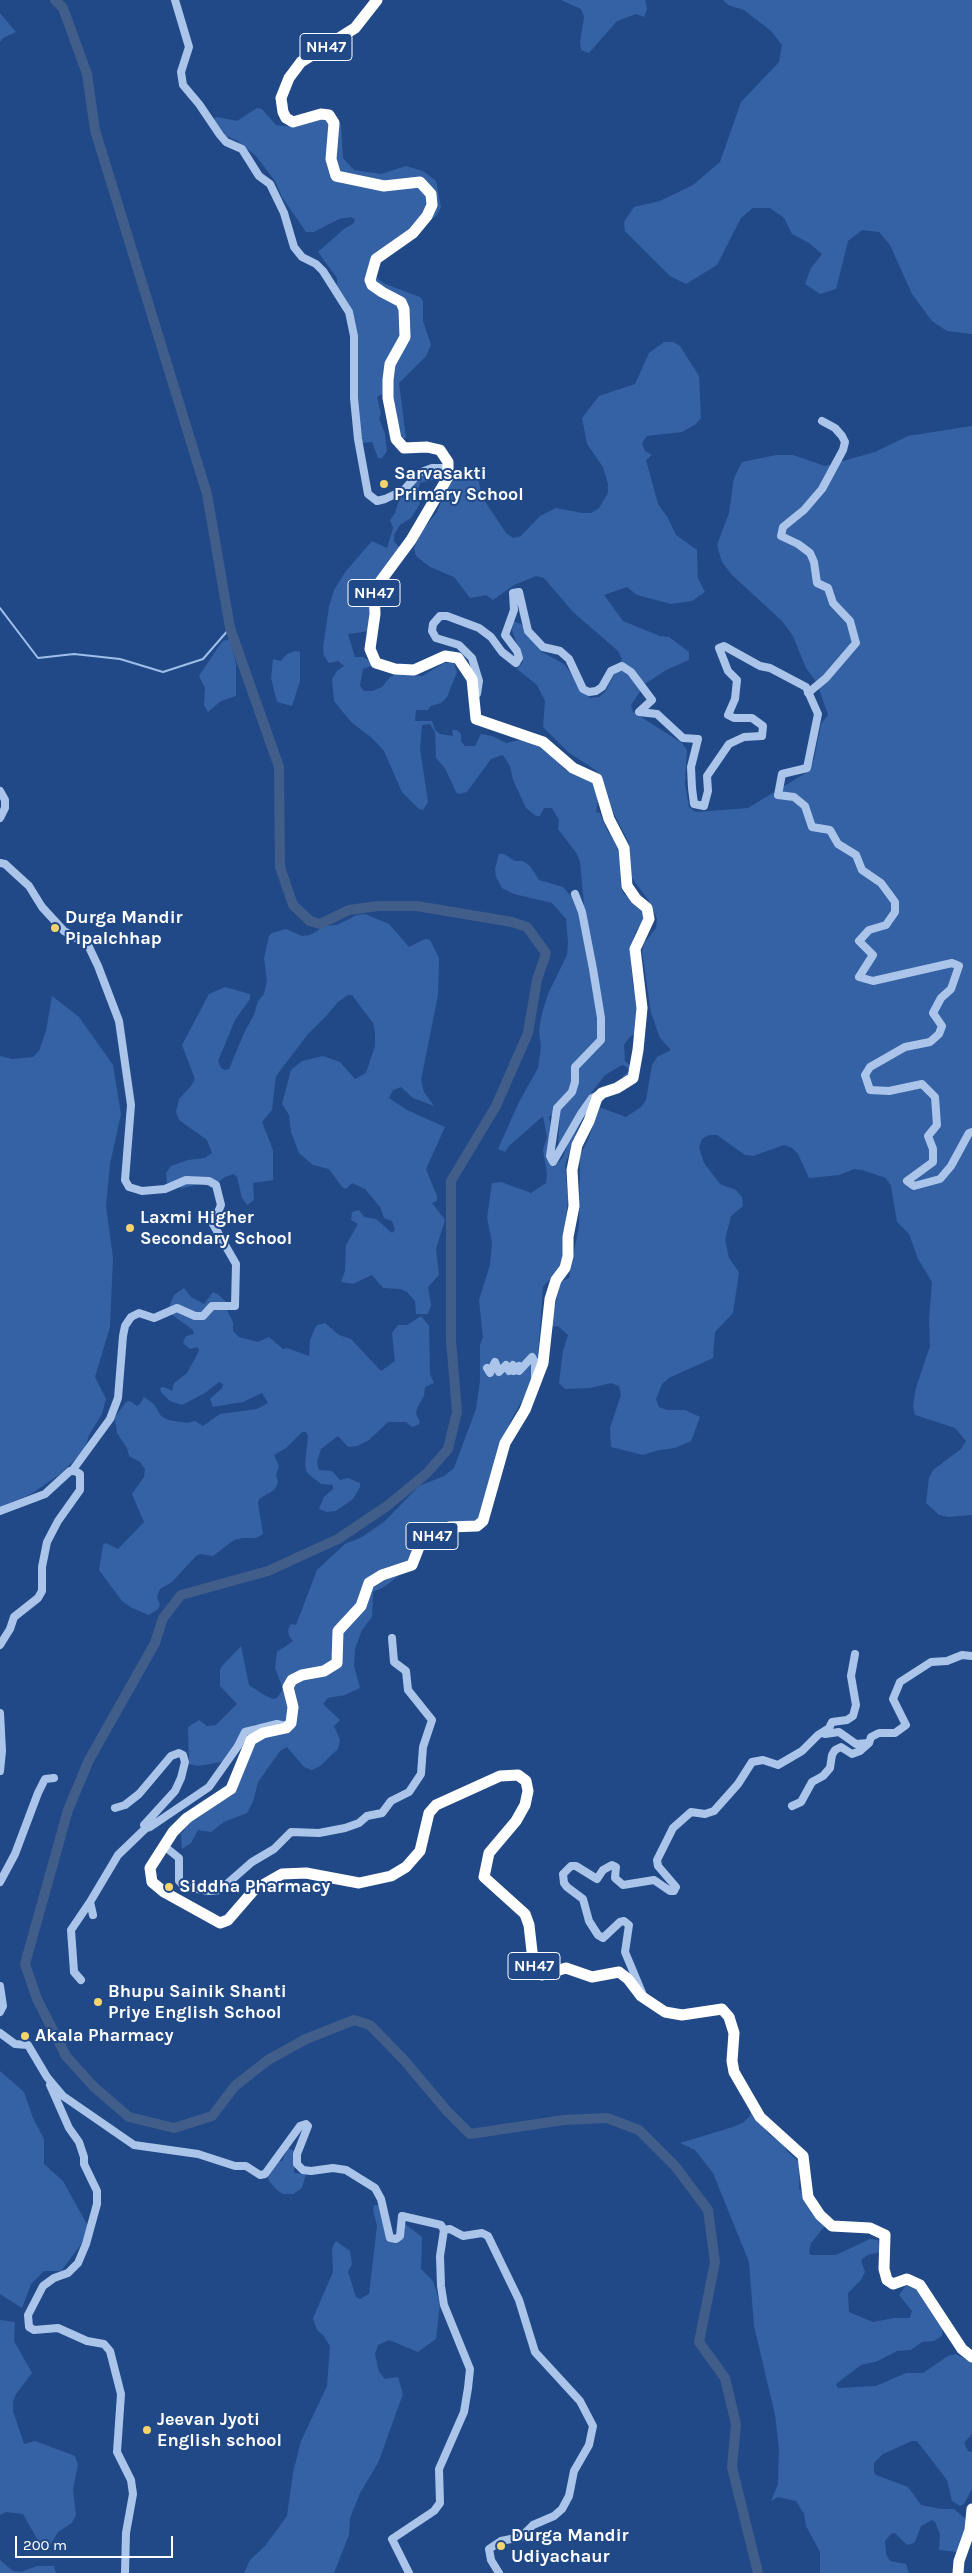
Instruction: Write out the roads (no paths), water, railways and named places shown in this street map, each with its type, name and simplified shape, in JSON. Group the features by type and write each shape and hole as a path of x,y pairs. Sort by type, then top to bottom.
{"highway":[{"name":"NH47","path":"377,0 355,28 302,62 289,78 281,103 286,118 293,122 321,114 329,115 334,124 331,159 336,176 384,186 420,182 431,194 432,204 427,216 413,233 376,259 370,280 372,285 382,292 402,302 404,309 405,337 390,364 388,380 388,398 396,439 404,448 427,447 440,450 448,462 448,476 412,540 374,590 375,614 370,649 376,663 395,669 414,670 445,656 458,658 472,679 476,719 543,742 573,768 597,779 609,819 624,848 627,886 636,899 647,908 649,919 635,949 642,1008 633,1078 617,1088 602,1093 597,1098 589,1121 577,1145 572,1170 574,1206 568,1237 568,1256 565,1268 556,1280 550,1298 543,1363 525,1410 506,1443 483,1521 477,1526 450,1527 428,1538 419,1547 412,1565 382,1574 369,1583 362,1606 338,1631 337,1663 324,1671 302,1674 292,1680 288,1686 293,1707 291,1723 288,1726 262,1733 251,1740 231,1789 187,1818 173,1832 150,1868 152,1882 164,1892 220,1923 228,1920 254,1890 282,1874 306,1873 359,1883 391,1876 406,1867 420,1851 429,1813 436,1805 500,1776 518,1775 526,1781 528,1790 525,1805 516,1822 489,1853 484,1877 525,1914 529,1925 534,1969 542,1975 566,1968 592,1977 619,1972 628,1979 643,1998 665,2012 674,2014 682,2015 722,2009 729,2017 734,2034 732,2061 734,2072 760,2117 803,2156 808,2197 820,2215 832,2226 870,2228 885,2235 884,2269 887,2280 893,2284 907,2279 920,2285 962,2349 972,2357"},
{"path":"958,2573 959,2561 970,2530 972,2510"}],"street":[{"path":"175,0 189,47 181,72 183,85 200,104 226,142 242,149 255,171 270,184 284,213 294,247 302,258 316,264 323,271 349,312 354,336 354,398 358,438 368,494 377,501 384,499 404,490 419,473 432,468 448,468"},
{"path":"808,693 826,678 856,643 850,621 833,603 828,588 817,583 814,562 810,553 798,544 781,536 783,527 804,510 822,489 843,450 845,442 842,436 828,423 822,421"},
{"path":"473,697 477,694 479,688 472,658 459,645 436,638 432,631 435,619 447,616 479,628 491,637 502,652 516,663 519,658 517,651 505,635 514,610 512,593 519,592 528,631 543,647 560,651 569,659 583,689 589,692 596,691 602,687 611,671 622,666 630,672 652,700 640,712 657,714 683,738 698,739 691,767 692,788 694,804 704,806 708,791 707,776 729,744 744,737 762,736 763,726 752,718 734,718 728,715 735,699 738,680 728,670 719,648 724,646 760,666 770,668 806,687 818,714 807,768 782,774 778,796 794,797 805,806 812,827 830,830 838,844 848,848 856,855 862,870 881,883 895,902 895,912 886,924 869,930 859,941 873,955 859,977 872,981 952,963 959,966 951,989 941,998 933,1013 942,1026 939,1034 930,1042 905,1047 870,1067 865,1075 870,1090 889,1090 922,1084 935,1097 937,1125 928,1136 933,1149 933,1162 907,1181 914,1186 940,1179 972,1132"},
{"path":"0,791 5,800 5,808 0,818"},
{"path":"0,863 5,864 28,886 42,907 64,931 88,945 98,966 119,1021 131,1105 125,1180 129,1187 142,1191 165,1189 186,1180 209,1181 216,1185 221,1205 213,1224 236,1264 235,1306 212,1306 203,1316 195,1316 177,1308 154,1318 139,1313 131,1317 125,1326 122,1336 120,1388 110,1420 72,1471 45,1494 0,1512"},
{"path":"575,894 582,912 592,961 601,1018 601,1040 575,1067 572,1092 557,1108 550,1156 553,1162 582,1112 592,1098 602,1093"},
{"path":"487,1368 490,1373 495,1362 499,1372 506,1364 509,1372 514,1365 514,1371 519,1366 519,1371 532,1357 535,1362 534,1376 536,1381"},
{"path":"0,1645 10,1629 14,1617 34,1603 42,1591 42,1567 47,1542 58,1521 80,1490 80,1474 72,1471"},
{"path":"164,1846 179,1858 178,1881 185,1887 208,1891 220,1890 252,1862 274,1850 291,1832 319,1833 345,1828 358,1823 366,1816 382,1813 391,1801 409,1792 421,1774 423,1747 432,1720 408,1690 406,1671 394,1662 392,1638"},
{"path":"643,1998 625,1952 628,1925 624,1921 620,1922 603,1938 598,1935 589,1921 583,1899 567,1887 563,1874 571,1866 576,1866 597,1879 603,1870 612,1865 616,1867 615,1878 623,1885 654,1880 670,1891 674,1891 676,1887 658,1866 657,1860 659,1851 678,1822 691,1812 705,1814 714,1811 738,1784 752,1762 763,1760 778,1765 802,1751 818,1735 829,1728 832,1722 846,1720 856,1712 855,1697 851,1686 855,1654"},
{"path":"792,1806 801,1802 812,1782 823,1776 830,1768 832,1755 836,1750 841,1747 852,1754 865,1748 871,1737 878,1733 895,1733 906,1725 893,1699 900,1682 931,1662 947,1661 962,1655 972,1656"},
{"path":"0,1713 2,1751 0,1771"},
{"path":"81,1980 74,1972 71,1930 118,1854 146,1828 209,1787 234,1752 245,1732 277,1724 288,1726"},
{"path":"818,1735 838,1732 856,1744 869,1743"},
{"path":"115,1808 126,1805 139,1794 171,1756 179,1753 183,1755 185,1762 182,1778 175,1791 144,1825 146,1828"},
{"path":"0,1882 21,1841 38,1793 45,1780 54,1778"},
{"path":"90,1902 93,1914"},
{"path":"0,1986 3,2006 0,2012"},
{"path":"0,2033 16,2044 28,2044 44,2072 69,2128 79,2142 84,2157 84,2164 97,2191 97,2204 78,2263 68,2273 54,2278 42,2286 28,2315 29,2327 34,2330 58,2328 87,2341 104,2344 110,2351 121,2394 117,2452 131,2480 133,2494 126,2533 125,2573"},
{"path":"44,2072 63,2096 126,2141 143,2147 181,2150 235,2166 246,2166 260,2175 265,2174 300,2126 306,2124 308,2126 297,2154 297,2164 303,2170 311,2171 333,2168 346,2170 375,2188 381,2199 390,2238 396,2239 400,2236 402,2216 441,2225 444,2230 440,2256 440,2286 444,2305 470,2369 464,2412 439,2469 440,2503 434,2512 392,2539 409,2573"},
{"path":"444,2230 450,2229 463,2236 482,2233 488,2236 519,2300 535,2352 580,2401 593,2426 589,2445 574,2471 569,2496 562,2509 554,2516 533,2525 521,2537 501,2541 489,2549 491,2560 499,2573"}],"waterway":[{"path":"55,0 63,8 87,74 95,130 207,494 230,628 279,767 280,867 293,905 310,921 320,924 349,910 378,906 417,906 512,922 527,927 546,953 537,980 528,1033 496,1106 451,1181 451,1340 457,1412 448,1449 427,1473 387,1506 338,1539 268,1571 181,1595 163,1618 155,1643 89,1760 68,1810 25,1964 37,1999 66,2056 94,2087 129,2117 174,2128 212,2116 235,2086 268,2060 306,2039 354,2020 370,2025 470,2134 564,2120 607,2118 639,2130 675,2166 708,2210 715,2262 699,2342 725,2378 736,2424 732,2467 758,2573"},
{"path":"0,608 38,658 74,654 120,659 163,672 203,659 230,628"}],"place":[{"name":"Sarvasakti Primary School","path":"384,484"},
{"name":"Durga Mandir Pipalchhap","path":"55,928"},
{"name":"Laxmi Higher Secondary School","path":"130,1228"},
{"name":"Siddha Pharmacy","path":"169,1887"},
{"name":"Bhupu Sainik Shanti Priye English School","path":"98,2002"},
{"name":"Akala Pharmacy","path":"25,2036"},
{"name":"Jeevan Jyoti English school","path":"147,2430"},
{"name":"Durga Mandir Udiyachaur","path":"501,2546"}]}
